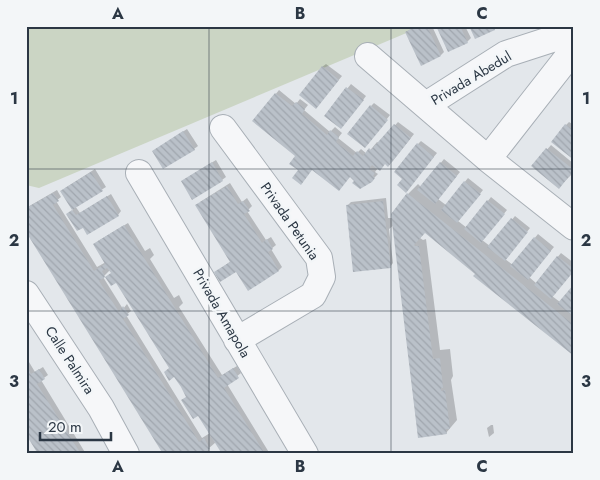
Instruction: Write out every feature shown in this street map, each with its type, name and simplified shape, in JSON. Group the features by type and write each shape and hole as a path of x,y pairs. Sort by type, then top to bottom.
{"street":[{"name":"Privada Abedul","path":"426,105 506,54 574,32"},
{"path":"488,159 574,49"},
{"name":"Privada Abedul","path":"368,56 488,159 574,227"},
{"name":"Privada Petunia","path":"223,128 319,258 322,277 313,295 237,340"},
{"name":"Privada Amapola","path":"139,173 305,454"},
{"name":"Calle Palmira","path":"26,294 101,408 126,454"}],"green space":[{"path":"26,26 423,26 39,188 26,185"}],"building":[{"path":"417,26 427,26 441,56 421,66 405,32"},
{"path":"436,26 460,26 468,43 448,52"},
{"path":"469,26 493,26 495,30 475,39"},
{"path":"322,66 339,80 316,109 299,95"},
{"path":"346,87 364,100 341,129 324,116"},
{"path":"275,93 292,106 296,102 305,109 302,114 327,135 330,130 339,137 336,142 353,156 357,151 363,156 369,148 371,150 394,124 411,138 388,167 385,164 380,171 372,165 369,169 375,173 373,176 375,178 360,189 352,183 354,181 350,177 339,191 312,170 301,185 292,178 298,170 289,164 295,156 252,121"},
{"path":"370,105 388,120 365,148 347,134"},
{"path":"565,124 574,131 574,160 551,142"},
{"path":"183,131 195,150 163,169 152,151"},
{"path":"417,143 434,157 406,193 397,185 402,179 394,172"},
{"path":"546,148 574,170 559,189 531,166"},
{"path":"212,162 223,181 192,200 181,181"},
{"path":"440,162 457,176 435,204 417,190"},
{"path":"91,172 103,191 72,210 60,191"},
{"path":"464,181 481,194 457,223 441,210"},
{"path":"227,186 238,204 243,201 250,211 244,214 262,243 267,239 273,249 268,252 279,271 248,291 236,272 220,282 214,272 230,262 195,205"},
{"path":"53,193 59,201 53,205 94,271 105,264 93,244 124,225 218,378 233,368 239,378 224,388 265,454 222,454 198,416 193,419 181,400 186,397 174,377 169,381 164,372 169,368 116,283 111,286 105,277 99,281 119,312 123,306 129,315 123,319 199,442 204,438 210,449 205,452 206,454 163,454 26,232 26,208","holes":["107,268 111,273 105,277 102,271"]},
{"path":"407,193 574,325 574,356 473,276 475,274 425,233 414,245 419,246 433,359 440,358 443,388 441,388 441,391 445,390 450,429 446,429 447,434 418,438 391,214"},
{"path":"107,196 119,216 87,235 83,228 77,231 66,214 72,210 76,215"},
{"path":"487,200 505,214 481,243 464,229"},
{"path":"383,201 391,268 353,272 346,205"},
{"path":"511,218 528,232 505,261 487,247"},
{"path":"534,237 551,251 528,280 510,266"},
{"path":"557,256 574,271 551,299 534,285"},
{"path":"574,284 574,317 557,304"},
{"path":"26,366 31,374 39,369 45,379 37,384 81,454 38,454 26,435"}]}
